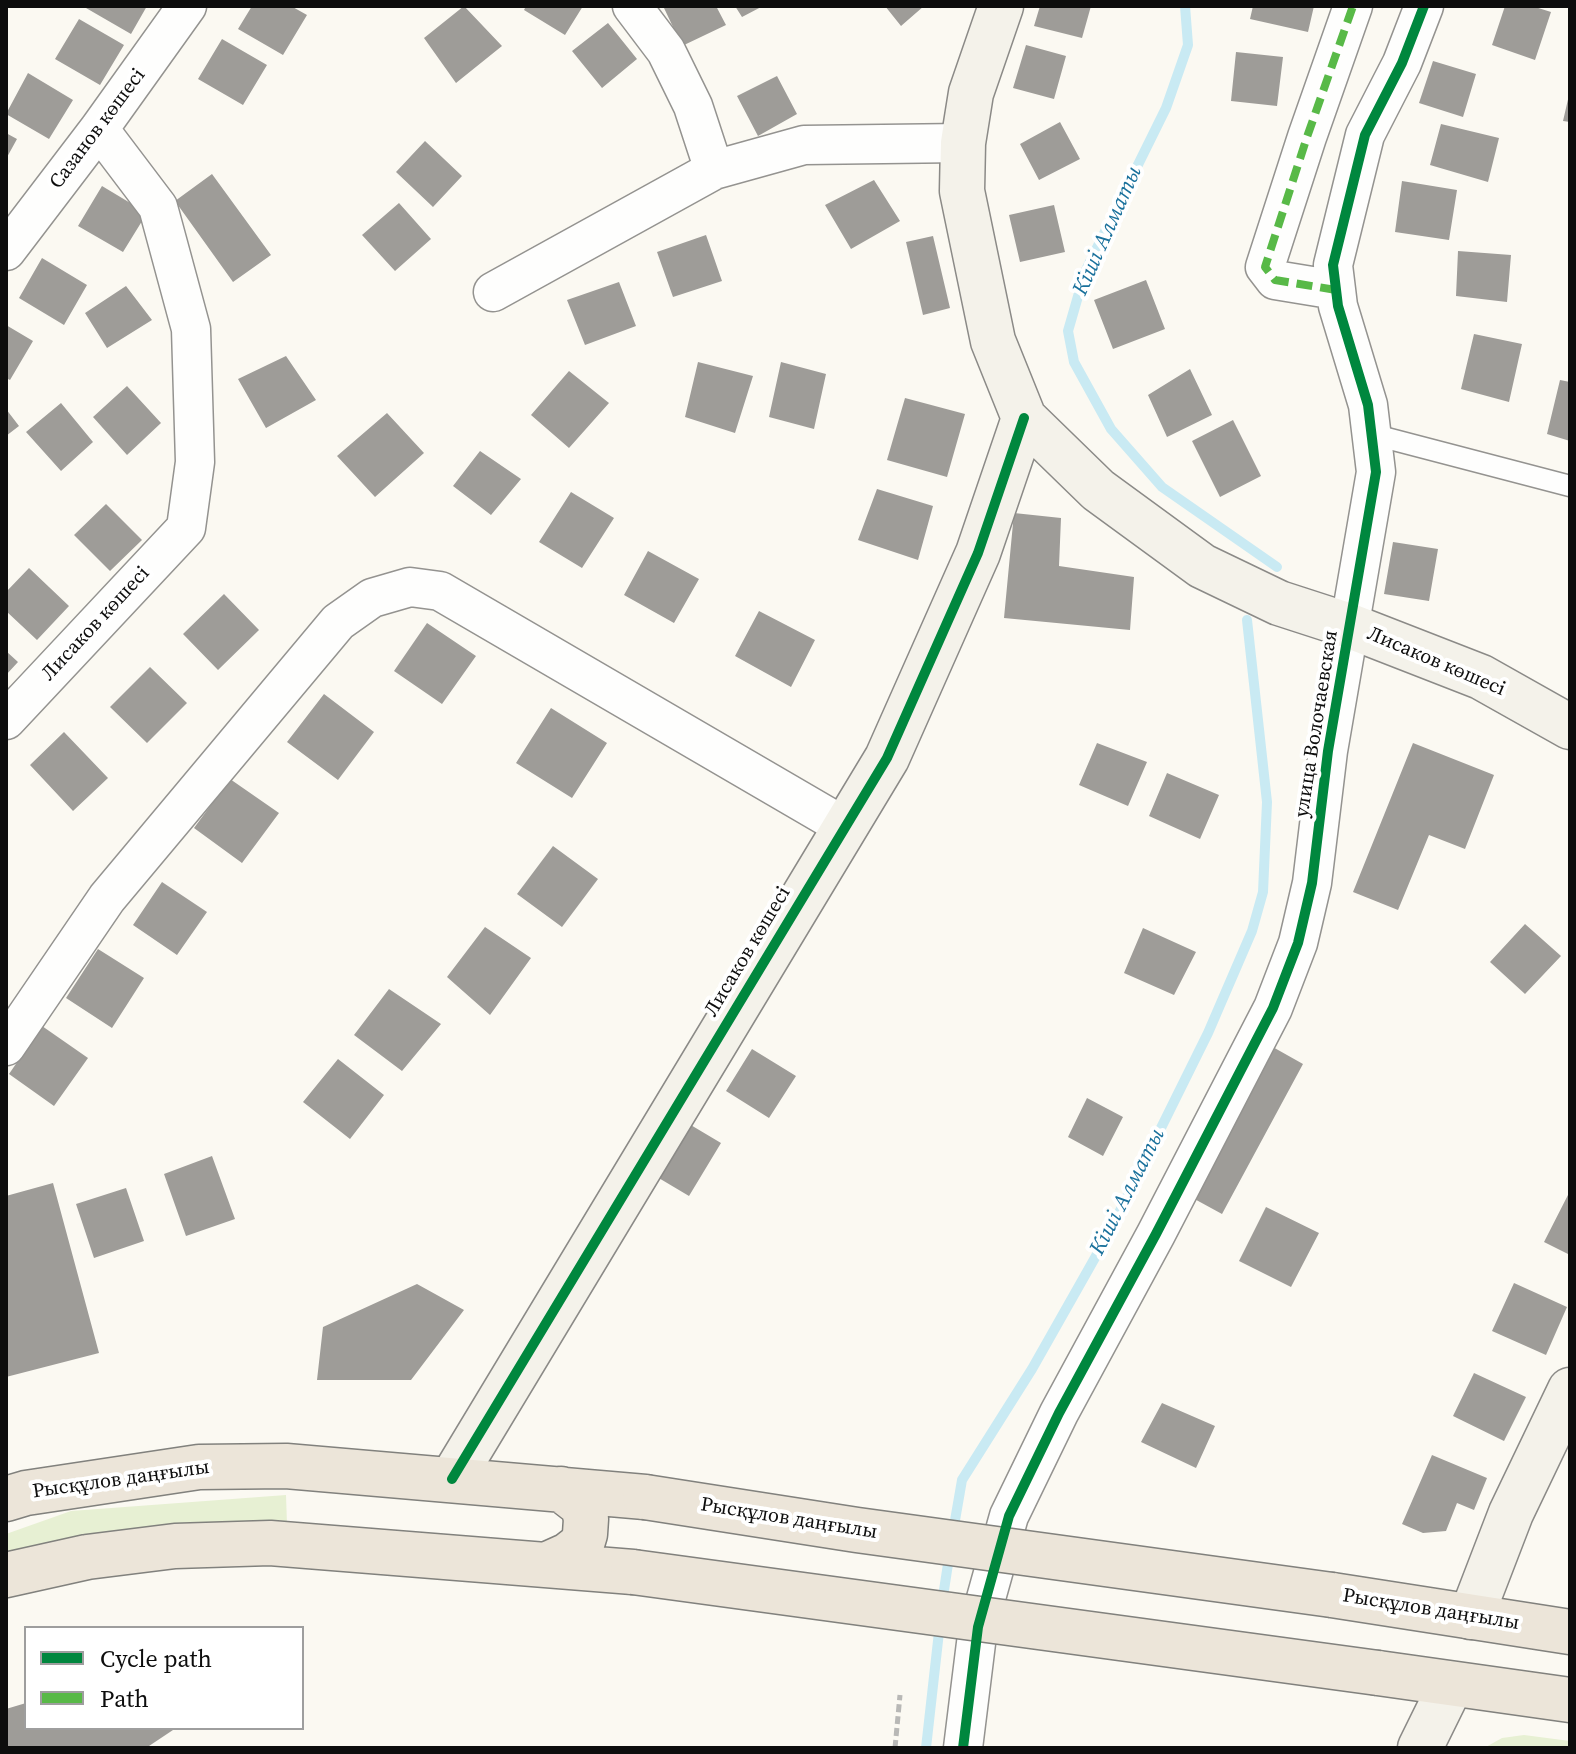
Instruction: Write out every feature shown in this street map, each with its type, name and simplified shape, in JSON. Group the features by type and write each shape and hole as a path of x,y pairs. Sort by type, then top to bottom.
{"main road":[{"name":"Рысқұлов даңғылы","path":"6,1499 26,1493 199,1467 286,1466 452,1479 645,1497 1570,1632"},
{"path":"548,1564 582,1544 585,1534 583,1506 561,1489"},
{"path":"6,1575 87,1557 131,1551 175,1546 270,1543 548,1564 633,1572 1570,1700"},
{"path":"1451,1685 1471,1617"}],"street":[{"name":"Сазанов көшесі","path":"6,251 187,6"},
{"path":"632,6 666,51 693,106 714,170"},
{"name":"Лисаков көшесі","path":"1001,6 971,93 963,143 962,191 993,341 1024,418 1098,490 1202,566 1279,603 1350,626 1481,677 1570,727"},
{"path":"1336,290 1275,280 1265,267 1353,6"},
{"name":"улица Волочаевская","path":"963,1748 978,1627 1009,1516 1059,1413 1273,1008 1293,956 1312,883 1328,751 1376,472 1368,405 1336,290 1333,265 1365,135 1402,63 1424,6"},
{"name":"Лисаков көшесі","path":"6,720 186,528 195,462 191,329 158,207 99,129"},
{"path":"493,292 714,170 804,145 963,143"},
{"name":"Лисаков көшесі","path":"452,1479 887,758 978,553 1024,418"},
{"path":"6,1046 107,898 338,622 372,598 410,587 440,591 845,827"},
{"path":"1471,1617 1511,1513 1570,1390"},
{"path":"1420,1748 1451,1685"}],"lane":[{"path":"1371,434 1570,486"}],"path":[{"path":"895,1748 900,1695"}],"green space":[{"path":"286,1495 287,1524 6,1565 6,1534 71,1511"},
{"path":"1524,1735 1570,1741 1570,1748 1484,1748 1502,1738"}],"building":[{"path":"87,6 147,6 131,34"},
{"path":"252,6 291,6 307,15 283,55 238,29"},
{"path":"464,6 502,46 456,83 424,38"},
{"path":"526,6 583,6 565,35 524,10"},
{"path":"716,6 726,25 682,46 664,8"},
{"path":"735,6 763,6 742,17"},
{"path":"885,6 924,6 901,26"},
{"path":"1040,6 1091,6 1082,38 1034,26"},
{"path":"1253,6 1314,6 1308,32 1250,19"},
{"path":"1505,6 1532,6 1551,12 1535,60 1492,45"},
{"path":"79,19 124,45 100,85 55,59"},
{"path":"608,23 637,59 602,88 572,51"},
{"path":"222,39 267,65 243,105 198,79"},
{"path":"1026,45 1066,56 1054,99 1013,88"},
{"path":"1236,52 1283,57 1277,106 1231,101"},
{"path":"1433,61 1476,74 1463,117 1419,103"},
{"path":"28,73 73,100 49,139 6,114"},
{"path":"777,76 797,114 758,136 737,96"},
{"path":"1570,95 1570,122 1563,121"},
{"path":"1060,122 1080,159 1039,180 1020,144"},
{"path":"1441,124 1499,138 1488,182 1430,165"},
{"path":"6,133 17,139 6,159"},
{"path":"425,141 462,176 433,207 396,172"},
{"path":"212,174 271,255 233,282 175,201"},
{"path":"874,180 900,221 851,249 825,205"},
{"path":"1402,181 1457,190 1449,240 1395,232"},
{"path":"102,186 147,213 123,252 78,226"},
{"path":"399,203 431,239 395,271 362,235"},
{"path":"1054,205 1065,252 1020,262 1009,215"},
{"path":"706,235 722,281 673,297 657,252"},
{"path":"933,236 950,308 923,315 906,242"},
{"path":"1458,251 1511,255 1507,302 1456,296"},
{"path":"42,258 87,285 64,325 19,298"},
{"path":"1146,280 1165,329 1113,349 1094,300"},
{"path":"619,282 636,326 585,345 567,300"},
{"path":"126,286 152,320 107,348 85,313"},
{"path":"6,325 33,341 10,380 6,378"},
{"path":"1474,334 1522,344 1509,402 1461,389"},
{"path":"286,356 316,400 266,428 238,379"},
{"path":"698,362 753,376 735,433 685,417"},
{"path":"781,362 826,374 814,429 769,417"},
{"path":"1190,369 1212,415 1167,437 1148,395"},
{"path":"569,371 609,403 569,448 531,415"},
{"path":"1560,380 1570,382 1570,441 1547,434"},
{"path":"127,386 161,423 127,455 93,417"},
{"path":"905,398 965,414 947,477 887,460"},
{"path":"61,403 93,442 61,471 26,432"},
{"path":"6,409 19,426 6,436"},
{"path":"387,413 424,453 375,497 337,456"},
{"path":"1233,420 1261,476 1220,497 1192,441"},
{"path":"480,451 521,479 491,515 453,486"},
{"path":"877,489 933,506 918,560 858,540"},
{"path":"571,492 614,518 582,568 539,542"},
{"path":"106,504 142,540 110,571 74,535"},
{"path":"1014,513 1061,518 1059,566 1134,577 1130,630 1004,618"},
{"path":"1393,542 1438,549 1429,601 1384,594"},
{"path":"648,551 699,579 674,623 624,595"},
{"path":"29,568 69,606 37,640 6,611 6,592"},
{"path":"224,594 259,630 218,670 183,634"},
{"path":"759,611 815,640 791,687 735,656"},
{"path":"427,623 476,656 442,704 394,671"},
{"path":"6,651 18,662 6,675"},
{"path":"150,667 187,703 147,743 110,707"},
{"path":"324,694 374,732 338,780 287,742"},
{"path":"551,708 607,743 572,798 516,763"},
{"path":"64,732 108,778 73,811 30,765"},
{"path":"1097,743 1147,762 1128,806 1079,785"},
{"path":"1413,743 1494,775 1465,849 1429,835 1398,910 1353,892"},
{"path":"1167,773 1219,795 1200,839 1149,816"},
{"path":"230,779 279,813 242,863 194,828"},
{"path":"553,846 598,879 562,927 517,894"},
{"path":"162,882 207,912 177,955 133,925"},
{"path":"1525,924 1561,956 1525,994 1490,962"},
{"path":"485,927 531,958 490,1015 447,977"},
{"path":"1143,928 1196,952 1174,995 1124,973"},
{"path":"98,949 144,978 112,1028 66,998"},
{"path":"389,989 441,1024 402,1071 354,1035"},
{"path":"42,1026 88,1058 54,1106 9,1074"},
{"path":"1271,1046 1303,1064 1222,1214 1189,1196"},
{"path":"752,1049 796,1076 769,1118 726,1091"},
{"path":"338,1059 384,1095 350,1139 303,1102"},
{"path":"1087,1098 1123,1117 1103,1156 1068,1137"},
{"path":"684,1121 721,1143 689,1196 652,1174"},
{"path":"212,1156 235,1219 186,1236 164,1174"},
{"path":"53,1183 99,1353 6,1377 6,1196"},
{"path":"126,1188 144,1241 94,1258 76,1204"},
{"path":"1570,1191 1570,1255 1544,1242"},
{"path":"1266,1207 1319,1233 1291,1287 1239,1261"},
{"path":"1514,1283 1567,1307 1546,1355 1492,1331"},
{"path":"417,1284 464,1310 411,1380 317,1380 323,1327"},
{"path":"1474,1373 1526,1397 1504,1441 1453,1416"},
{"path":"1162,1403 1215,1426 1196,1468 1141,1442"},
{"path":"1432,1455 1487,1478 1474,1510 1457,1503 1446,1531 1423,1533 1402,1524"},
{"path":"24,1704 24,1730 173,1730 146,1748 6,1748 6,1709"}],"waterway":[{"name":"Кіші Алматы","path":"1185,6 1188,45 1166,108 1085,272 1068,331 1074,362 1111,429 1162,487 1277,567"},
{"name":"Кіші Алматы","path":"953,1532 962,1480 1032,1369 1109,1233 1208,1033 1252,931 1263,892 1267,802 1247,620"},
{"name":"Кіші Алматы","path":"942,1603 950,1551"},
{"name":"Кіші Алматы","path":"926,1748 940,1623"}],"marked path":[{"path":"1336,290 1275,280 1265,267 1353,6"}],"cycle path":[{"path":"963,1748 978,1627 1009,1516 1059,1413 1273,1008 1298,943 1312,883 1328,751 1376,472 1368,405 1338,306 1333,265 1365,135 1402,63 1424,6"},
{"path":"452,1479 887,758 978,553 1024,418"}]}
